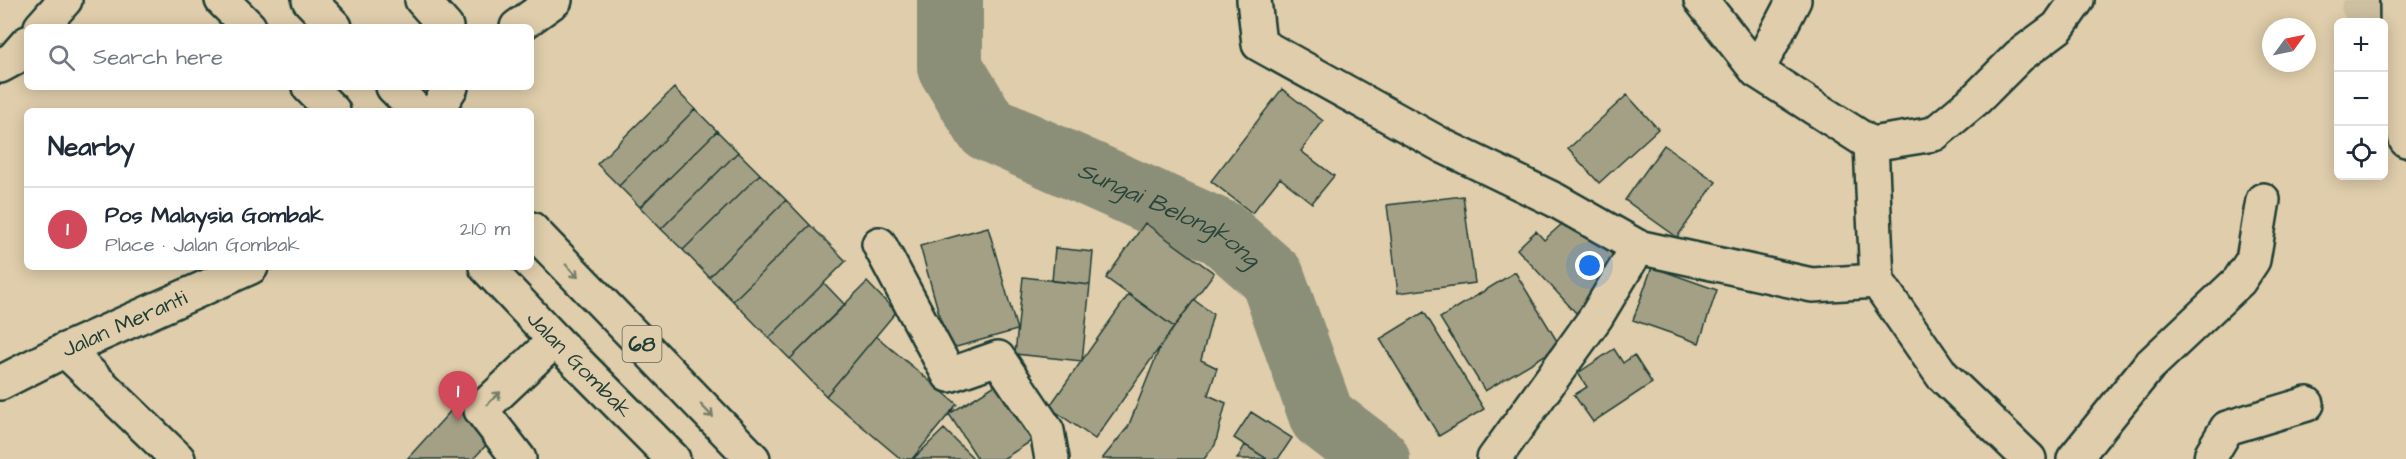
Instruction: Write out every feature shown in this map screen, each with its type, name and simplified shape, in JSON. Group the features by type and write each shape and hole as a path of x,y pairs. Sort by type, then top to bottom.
{"street":[{"path":"44,24 65,0"},
{"path":"222,0 246,24"},
{"path":"309,0 332,24"},
{"path":"422,0 443,24"},
{"path":"521,24 555,0"},
{"path":"1254,0 1259,44 1445,147 1556,200 1638,247 1812,285 1877,282"},
{"path":"1701,0 1757,71 1871,144 1934,134 1976,99 2019,56 2058,27 2077,0"},
{"path":"1757,71 1794,0"},
{"path":"2397,0 2398,103 2406,140"},
{"path":"0,66 13,59 24,46"},
{"path":"312,90 330,108"},
{"path":"396,90 414,108"},
{"path":"438,108 449,90"},
{"path":"1871,144 1877,282 1942,375 2029,459"},
{"path":"2074,459 2148,367 2239,281 2253,260 2263,200"},
{"name":"68","path":"534,232 753,459"},
{"path":"879,244 949,375 998,358 1047,431 1052,459"},
{"path":"1494,459 1596,317 1638,247"},
{"name":"Jalan Meranti","path":"0,383 65,350 244,270"},
{"name":"Jalan Gombak","path":"489,270 673,459"},
{"path":"519,459 481,410 555,340"},
{"path":"65,350 178,459"},
{"path":"2211,459 2226,428 2307,404"}],"shaded area":[{"path":"2343,0 2406,0 2406,156 2388,115 2388,18 2345,18 2341,9"}],"building":[{"path":"674,88 695,109 619,186 597,164"},
{"path":"1282,89 1323,121 1301,151 1334,176 1312,203 1280,178 1252,213 1211,181"},
{"path":"1627,95 1658,129 1599,183 1568,149"},
{"path":"695,109 717,131 640,207 619,186"},
{"path":"717,131 738,152 661,229 640,207"},
{"path":"1664,145 1716,182 1677,237 1625,200"},
{"path":"738,152 760,174 683,250 661,229"},
{"path":"760,174 786,200 709,277 683,250"},
{"path":"1463,196 1475,283 1398,293 1387,205"},
{"path":"786,200 810,225 733,301 709,277"},
{"path":"1577,217 1619,262 1596,295 1576,313 1517,249 1536,231 1544,240 1563,223 1566,227"},
{"path":"1145,223 1214,273 1174,327 1106,278"},
{"path":"810,225 846,261 769,338 733,301"},
{"path":"988,227 1017,330 949,349 920,246"},
{"path":"1055,248 1093,252 1090,285 1052,281"},
{"path":"1652,267 1717,290 1699,343 1633,320"},
{"path":"1515,272 1560,346 1485,391 1440,318"},
{"path":"1023,277 1090,285 1082,361 1015,354"},
{"path":"867,282 896,312 826,396 790,359"},
{"path":"824,283 845,305 790,359 769,338"},
{"path":"1129,294 1174,327 1095,439 1049,407"},
{"path":"1194,300 1213,314 1201,360 1217,368 1208,395 1226,403 1215,445 1204,459 1102,459 1128,427 1160,347"},
{"path":"1424,312 1484,409 1439,436 1380,339"},
{"path":"876,336 957,404 912,459 901,459 826,396"},
{"path":"1614,349 1623,363 1634,355 1652,383 1593,422 1574,395 1587,387 1578,373"},
{"path":"1000,382 1036,438 1003,459 978,459 949,414"},
{"path":"456,405 494,437 473,459 407,459"},
{"path":"1251,412 1292,438 1278,459 1267,459 1234,438"},
{"path":"944,429 974,459 913,459"},
{"path":"1245,445 1267,459 1237,459"}],"waterway":[{"name":"Sungai Belongkong","path":"950,0 950,67 987,128 1222,233 1272,277 1322,417 1377,459"}],"place":[{"name":"Pos Malaysia Gombak","path":"458,421"}]}
